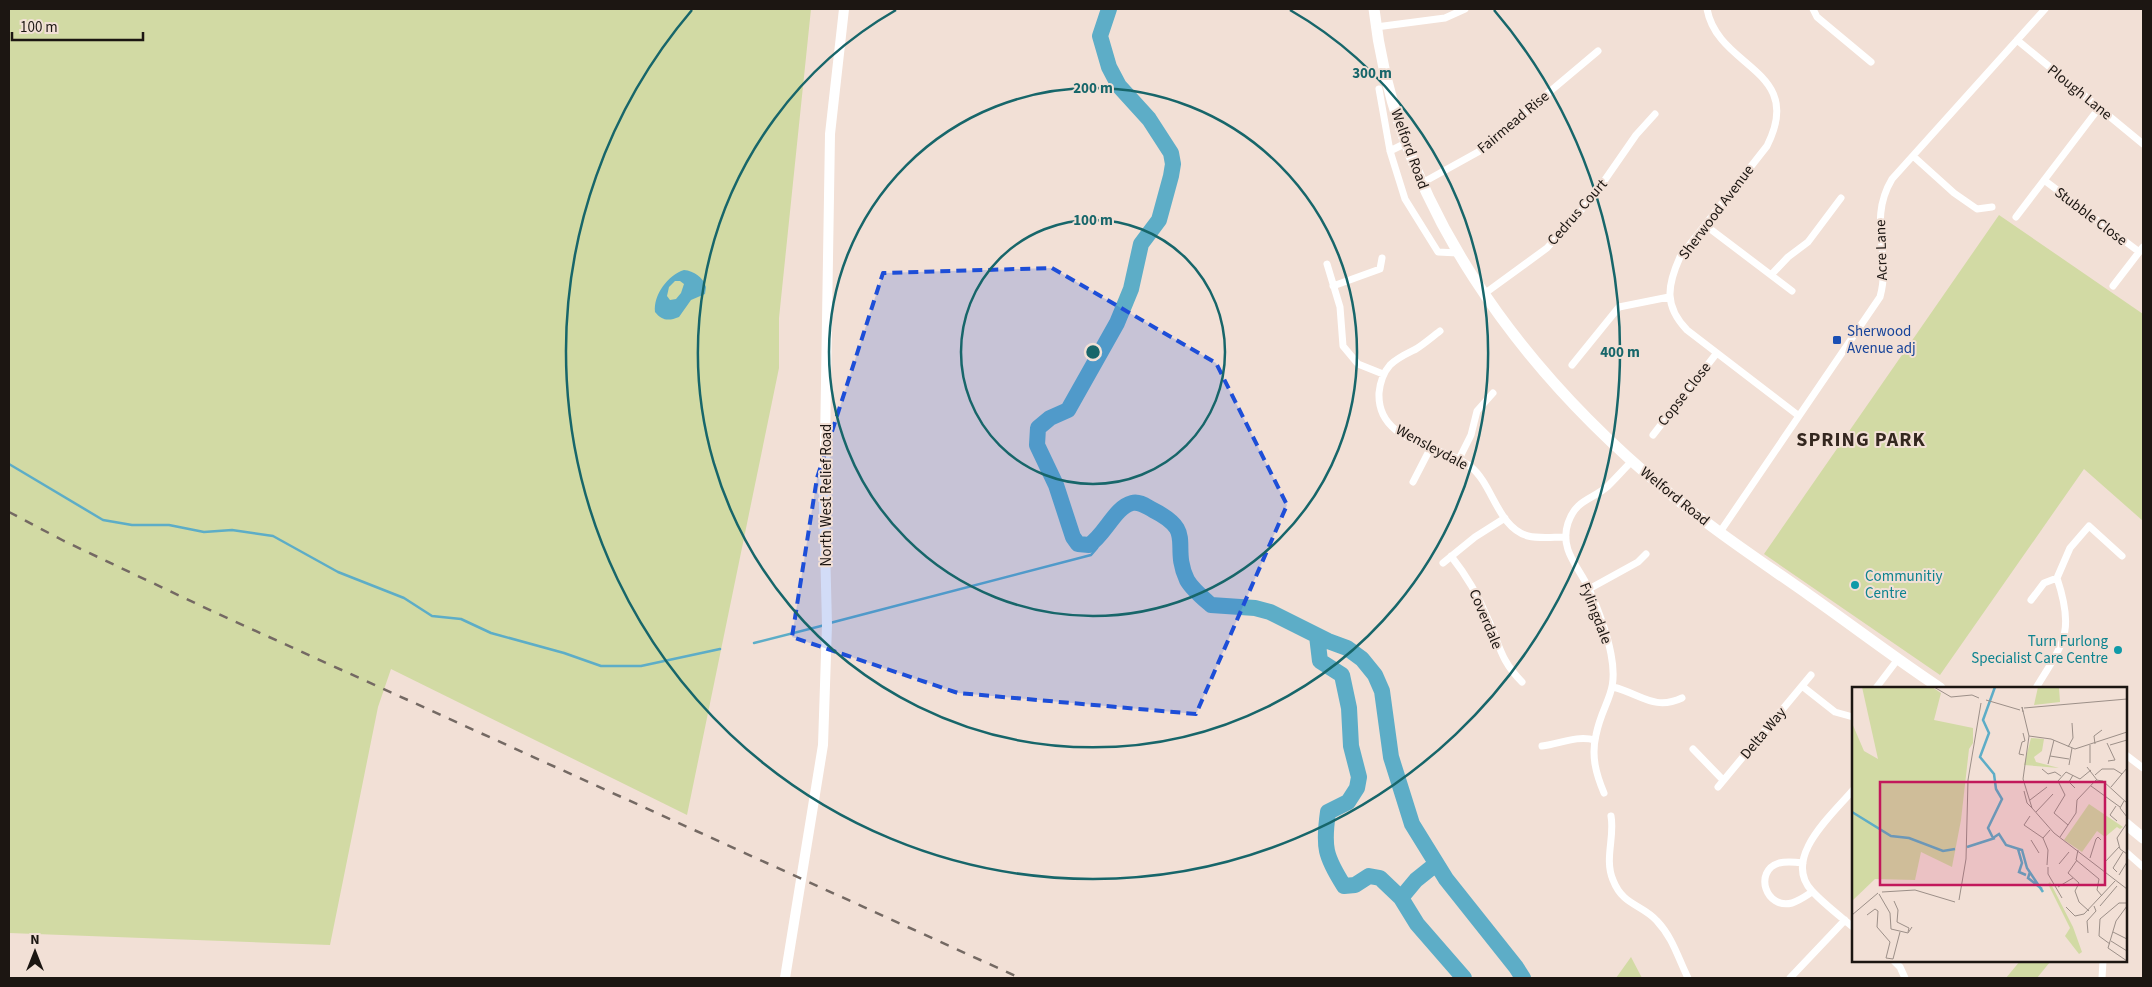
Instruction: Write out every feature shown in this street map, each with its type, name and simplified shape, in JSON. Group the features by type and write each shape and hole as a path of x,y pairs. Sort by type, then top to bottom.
{"main road":[{"name":"Welford Road","path":"1374,9 1385,74 1406,143 1422,183 1458,253 1484,294 1558,387 1632,461 1669,493 1720,532 1939,687"},
{"path":"2127,825 2143,838"}],"street":[{"name":"North West Relief Road","path":"785,978 823,745 827,626 824,506 830,134 844,9"},
{"path":"1376,27 1445,18 1465,9"},
{"name":"Sherwood Avenue","path":"1669,297 1671,276 1680,257 1767,146 1776,125 1777,114 1773,93 1769,84 1720,39 1714,29 1707,9"},
{"path":"1813,9 1817,17 1871,62"},
{"name":"Acre Lane","path":"1720,532 1880,297 1884,276 1879,217 1881,203 1892,178 2045,9"},
{"name":"Plough Lane","path":"2017,40 2143,144"},
{"name":"Fairmead Rise","path":"1422,183 1478,152 1598,50"},
{"name":"Welford Road","path":"1379,89 1390,150 1405,199 1438,252 1458,253"},
{"name":"Stubble Close","path":"2016,217 2099,108"},
{"name":"Cedrus Court","path":"1484,294 1547,248 1593,197 1636,134 1655,114"},
{"path":"1390,150 1406,143"},
{"path":"1913,156 1954,193 1977,209 1992,207"},
{"name":"Stubble Close","path":"2044,180 2141,249 2113,286"},
{"path":"1770,275 1788,257 1808,242 1842,198"},
{"path":"1705,225 1792,291"},
{"path":"1333,286 1380,270 1382,258"},
{"path":"1327,264 1341,316 1343,346 1358,364 1383,374 1398,358 1416,349 1440,331"},
{"path":"1572,365 1618,307 1669,297 1673,310 1681,324 1716,354 1799,416"},
{"name":"Copse Close","path":"1653,435 1716,354"},
{"name":"Wensleydale","path":"1383,374 1379,399 1381,408 1388,422 1400,434 1459,460 1475,471 1482,478 1505,518 1516,530 1528,536 1566,537"},
{"path":"1459,460 1471,435 1477,411 1493,393"},
{"path":"1413,482 1431,447"},
{"path":"1566,537 1567,525 1578,505 1608,486 1632,461"},
{"path":"1443,563 1482,532 1505,518"},
{"path":"2037,687 2066,634 2066,606 2057,578 2070,548 2089,526 2122,556"},
{"name":"Fylingdale","path":"1566,537 1569,555 1589,588 1610,650 1613,687 1595,740 1595,767 1604,794"},
{"path":"1589,588 1638,562 1646,554"},
{"name":"Coverdale","path":"1451,556 1470,581 1505,663 1522,682"},
{"path":"2031,600 2044,583 2057,578"},
{"path":"1877,687 1898,659"},
{"name":"Delta Way","path":"1718,787 1811,675"},
{"path":"1802,686 1835,712 1852,717"},
{"path":"1613,687 1627,690 1656,704 1667,704 1682,698"},
{"path":"1542,746 1559,744 1578,738 1595,740"},
{"path":"1693,749 1723,780"},
{"path":"2127,756 2143,768"},
{"path":"1852,791 1810,842 1802,863 1804,879 1812,892 1852,926"},
{"path":"1611,816 1613,832 1609,866 1613,881 1629,902 1657,920 1676,949 1688,978"},
{"path":"2127,853 2143,867"},
{"path":"1802,863 1782,862 1773,866 1765,878 1765,888 1774,901 1786,904 1797,901 1812,892"},
{"path":"1790,978 1845,920"},
{"path":"1895,962 1900,967 1905,978"},
{"path":"2102,978 2103,962"}],"highlighted area":[{"path":"1052,268 1216,363 1287,505 1196,714 958,693 792,637 817,478 883,273"}],"green space":[{"path":"9,9 811,9 779,318 779,368 687,815 391,669 378,707 330,945 9,933"},
{"path":"1999,215 2143,314 2143,521 2084,469 1940,675 1764,554"},
{"path":"1631,957 1642,978 1616,978"},
{"path":"2019,962 2050,962 2037,978 2006,978"}],"water":[{"path":"684,270 698,275 706,287 705,294 691,300 679,317 669,320 663,319 655,312 656,299 667,281","holes":["675,281 680,281 684,284 681,293 676,299 670,300 667,296 669,287"]}],"waterway":[{"path":"1109,9 1100,36 1109,67 1119,86 1149,119 1171,153 1173,164 1159,220 1141,244 1131,289 1117,323 1068,410 1050,418 1038,428 1037,445 1056,485 1073,537 1078,544 1089,545 1100,535 1120,510 1132,503 1143,505 1166,518 1179,532 1182,568 1187,580 1211,605 1255,608 1270,612 1328,641 1347,648 1362,659 1375,675 1382,691 1391,757 1412,824 1446,879 1523,978"},
{"path":"9,464 103,520 132,525 169,525 204,532 232,530 273,536 338,572 404,598 432,616 461,619 491,633 564,653 601,666 641,666 720,649"},
{"path":"830,623 1091,555 1097,548 1099,539"},
{"path":"754,643 825,625"},
{"path":"1317,636 1320,661 1342,675 1349,708 1351,746 1359,777 1357,788 1348,802 1328,812 1326,843 1329,859 1344,886 1355,885 1369,876 1380,878 1401,898"},
{"path":"1436,864 1416,880 1401,898 1417,924 1464,978"}],"railway":[{"path":"9,512 64,541 214,612 1020,978"}],"place":[{"name":"Sherwood Avenue adj","path":"1837,340"},
{"name":"Communitiy Centre","path":"1855,585"},
{"name":"Turn Furlong Specialist Care Centre","path":"2118,650"}],"district":[{"name":"SPRING PARK","path":"1861,439"}]}
